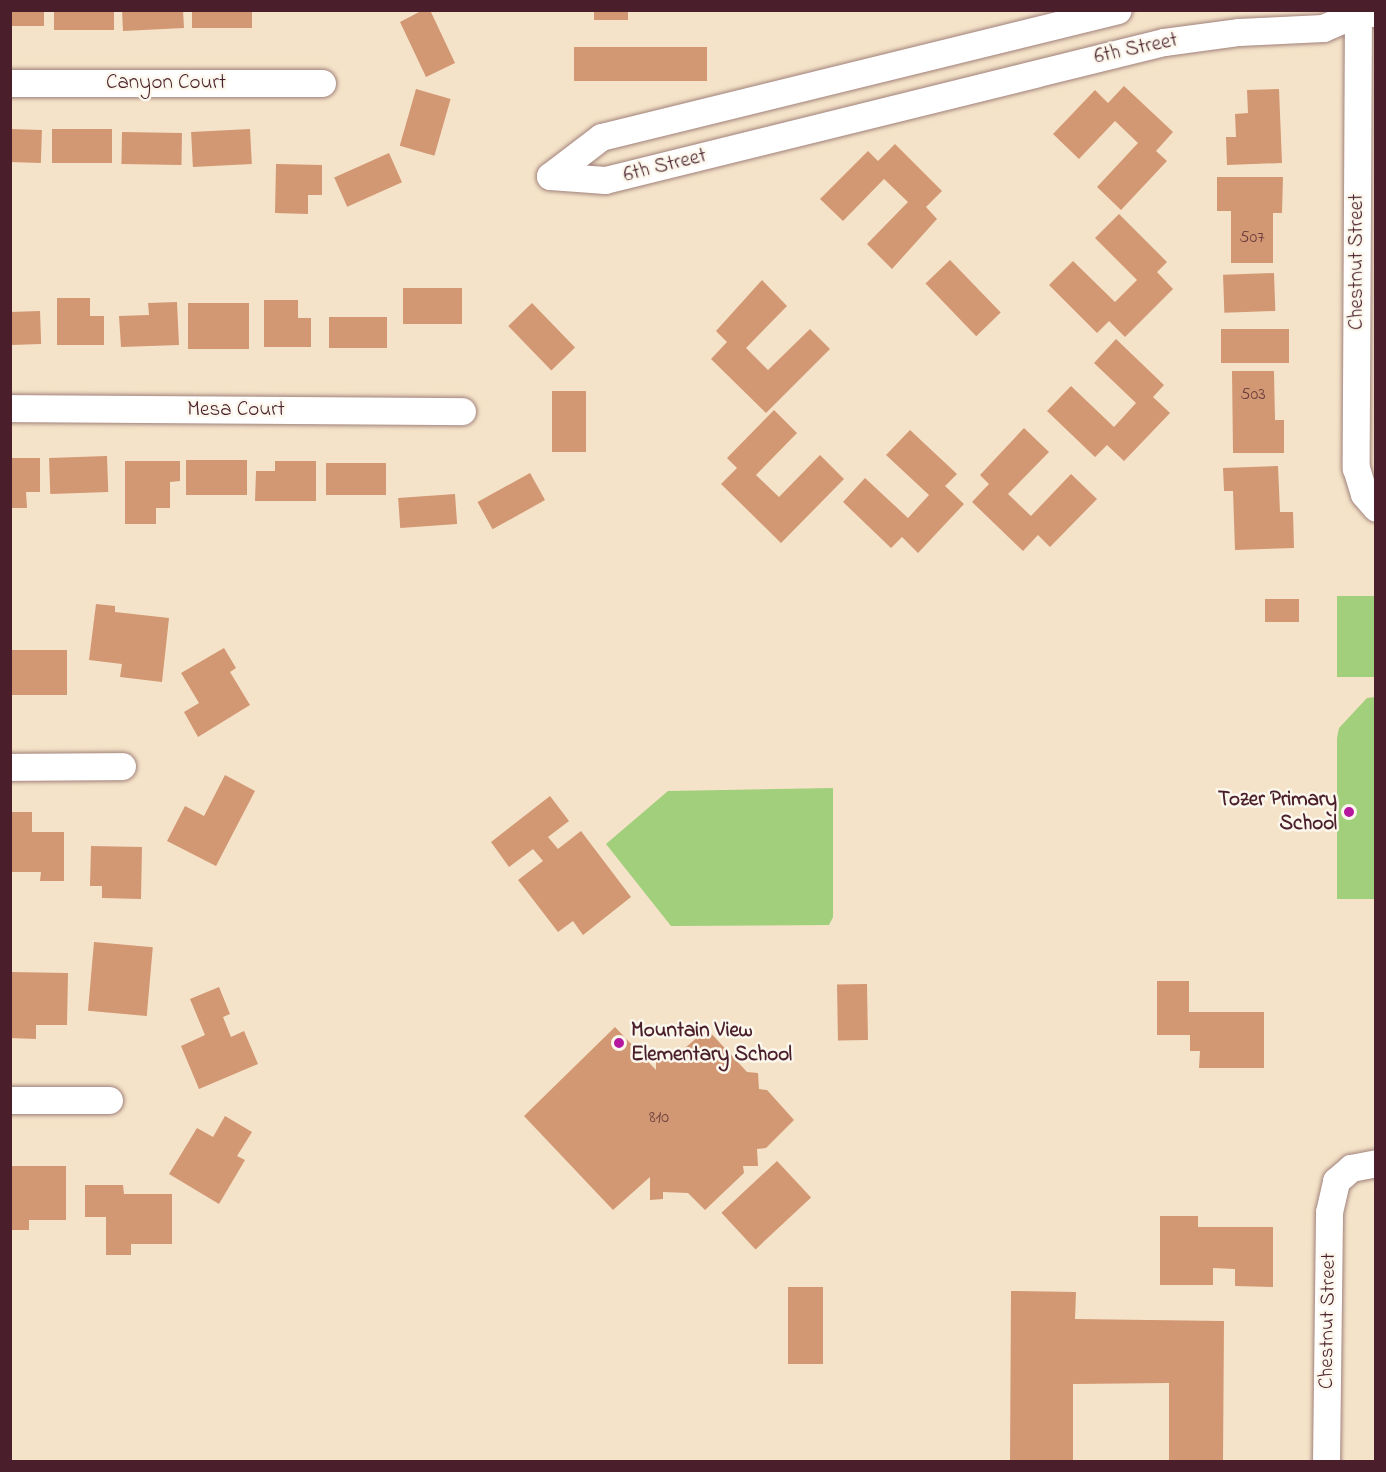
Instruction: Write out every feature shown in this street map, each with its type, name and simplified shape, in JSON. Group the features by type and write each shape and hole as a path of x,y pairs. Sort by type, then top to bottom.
{"street":[{"name":"6th Street","path":"1118,10 601,137 550,176 605,180 1164,42 1239,32 1323,28 1362,12"},
{"name":"Chestnut Street","path":"1362,12 1356,468 1364,494 1376,508"},
{"name":"Canyon Court","path":"10,83 322,83"},
{"name":"Mesa Court","path":"10,408 462,411"},
{"path":"10,767 122,766"},
{"path":"10,1100 109,1100"},
{"name":"Chestnut Street","path":"1326,1461 1329,1212 1336,1181 1351,1168 1376,1163"}],"green space":[{"path":"1337,596 1375,596 1375,677 1337,677"},
{"path":"1375,697 1375,899 1337,899 1337,738 1339,728 1367,698"},
{"path":"833,788 833,917 829,925 671,926 606,844 668,791"}],"building":[{"path":"10,10 44,10 44,26 10,26"},
{"path":"54,10 114,10 114,30 54,30"},
{"path":"122,10 183,10 184,28 123,31"},
{"path":"192,10 252,10 252,28 192,28"},
{"path":"423,10 430,10 455,63 426,77 400,22"},
{"path":"594,10 628,10 628,20 594,20"},
{"path":"574,47 707,47 707,81 574,81"},
{"path":"1124,86 1173,132 1156,151 1167,161 1121,210 1097,187 1138,143 1115,121 1079,159 1053,134 1095,90 1108,103"},
{"path":"416,89 451,99 434,156 400,146"},
{"path":"1279,89 1282,163 1227,165 1226,137 1236,137 1235,114 1248,113 1247,90"},
{"path":"10,129 42,130 41,163 10,162"},
{"path":"52,129 112,129 112,163 52,163"},
{"path":"250,129 252,164 193,167 191,132"},
{"path":"122,132 182,133 181,165 121,164"},
{"path":"895,144 942,191 926,207 937,219 892,269 867,244 908,202 884,179 843,221 820,199 868,151 878,161"},
{"path":"389,153 402,182 347,207 334,177"},
{"path":"276,164 322,165 322,195 308,195 308,214 275,213"},
{"path":"1217,177 1283,177 1282,213 1273,213 1273,263 1231,263 1231,211 1217,211"},
{"path":"1119,214 1167,262 1157,272 1173,289 1125,337 1109,321 1097,333 1049,285 1073,261 1115,302 1137,280 1095,238"},
{"path":"950,260 1001,313 976,336 926,284"},
{"path":"1274,273 1275,311 1224,313 1223,275"},
{"path":"762,280 787,306 746,348 768,370 810,329 830,349 766,413 711,359 727,342 716,331"},
{"path":"403,288 462,288 462,324 403,324"},
{"path":"57,298 90,298 90,316 104,316 104,345 57,345"},
{"path":"264,300 298,300 298,318 311,318 311,347 264,347"},
{"path":"177,302 179,345 121,347 119,316 149,315 148,303"},
{"path":"188,303 249,303 249,349 188,349"},
{"path":"532,303 575,348 551,371 508,326"},
{"path":"40,311 41,344 11,345 10,312"},
{"path":"329,317 387,317 387,348 329,348"},
{"path":"1221,329 1289,329 1289,363 1221,363"},
{"path":"1116,339 1164,385 1153,397 1170,413 1124,461 1107,445 1095,457 1047,411 1071,386 1114,427 1136,403 1094,363"},
{"path":"1232,371 1274,371 1275,420 1284,420 1284,453 1233,453"},
{"path":"552,391 586,391 586,452 552,452"},
{"path":"774,410 797,433 756,475 779,497 820,455 844,479 781,543 721,484 737,468 727,458"},
{"path":"1024,428 1049,452 1008,494 1031,516 1071,474 1097,499 1050,547 1038,535 1023,551 972,502 989,484 980,475"},
{"path":"910,430 957,474 945,486 964,504 918,553 902,537 891,548 843,502 865,478 908,518 929,495 886,455"},
{"path":"107,456 108,492 50,494 49,458"},
{"path":"10,458 40,458 40,492 26,492 27,508 10,508"},
{"path":"186,460 247,460 247,495 186,495"},
{"path":"125,461 180,461 180,481 170,482 170,508 156,508 156,524 125,524"},
{"path":"275,461 316,461 316,501 255,501 256,471 275,471"},
{"path":"326,463 386,463 386,495 326,495"},
{"path":"1278,466 1280,512 1293,512 1294,548 1235,550 1233,491 1224,491 1223,468"},
{"path":"530,473 545,500 493,529 478,502"},
{"path":"455,494 457,524 400,528 398,498"},
{"path":"1265,599 1299,599 1299,622 1265,622"},
{"path":"96,604 115,606 115,612 169,618 162,682 120,677 122,664 89,660"},
{"path":"224,648 236,668 230,672 250,705 198,737 184,712 199,703 181,673"},
{"path":"10,650 67,650 67,695 10,695"},
{"path":"225,775 255,791 216,866 167,841 185,806 204,816"},
{"path":"550,796 569,821 548,837 558,849 581,831 631,897 583,935 573,921 558,932 518,880 543,861 533,849 509,867 491,842"},
{"path":"10,812 32,812 32,832 64,832 64,881 40,881 41,872 10,872"},
{"path":"91,846 142,847 141,899 102,898 102,886 90,886"},
{"path":"94,942 153,947 147,1016 88,1011"},
{"path":"10,972 68,973 67,1025 36,1025 36,1039 10,1038"},
{"path":"1157,981 1189,981 1189,1012 1264,1012 1264,1068 1199,1068 1200,1051 1190,1051 1190,1035 1157,1035"},
{"path":"867,984 868,1040 838,1041 837,985"},
{"path":"219,987 230,1014 223,1017 231,1037 244,1031 258,1064 199,1089 181,1046 205,1035 190,999"},
{"path":"615,1027 656,1070 656,1054 678,1054 707,1029 747,1072 758,1073 759,1089 767,1090 794,1120 766,1148 757,1149 758,1166 743,1166 744,1173 705,1210 688,1193 663,1192 663,1199 650,1200 650,1177 613,1210 524,1116"},
{"path":"225,1116 252,1132 237,1156 245,1160 219,1204 169,1174 197,1128 213,1137"},
{"path":"777,1161 811,1198 756,1249 721,1213"},
{"path":"10,1166 66,1166 66,1220 29,1220 29,1230 12,1230"},
{"path":"85,1185 123,1185 124,1194 172,1194 172,1244 131,1244 131,1255 106,1255 106,1217 85,1217"},
{"path":"1160,1216 1198,1216 1198,1227 1273,1227 1273,1287 1235,1286 1235,1269 1213,1268 1213,1285 1160,1285"},
{"path":"788,1287 823,1287 823,1364 788,1364"},
{"path":"1011,1291 1076,1292 1075,1319 1224,1321 1223,1462 1169,1462 1169,1383 1073,1384 1073,1462 1010,1462"}],"place":[{"name":"Tozer Primary School","path":"1349,812"},
{"name":"Mountain View Elementary School","path":"619,1043"}]}
